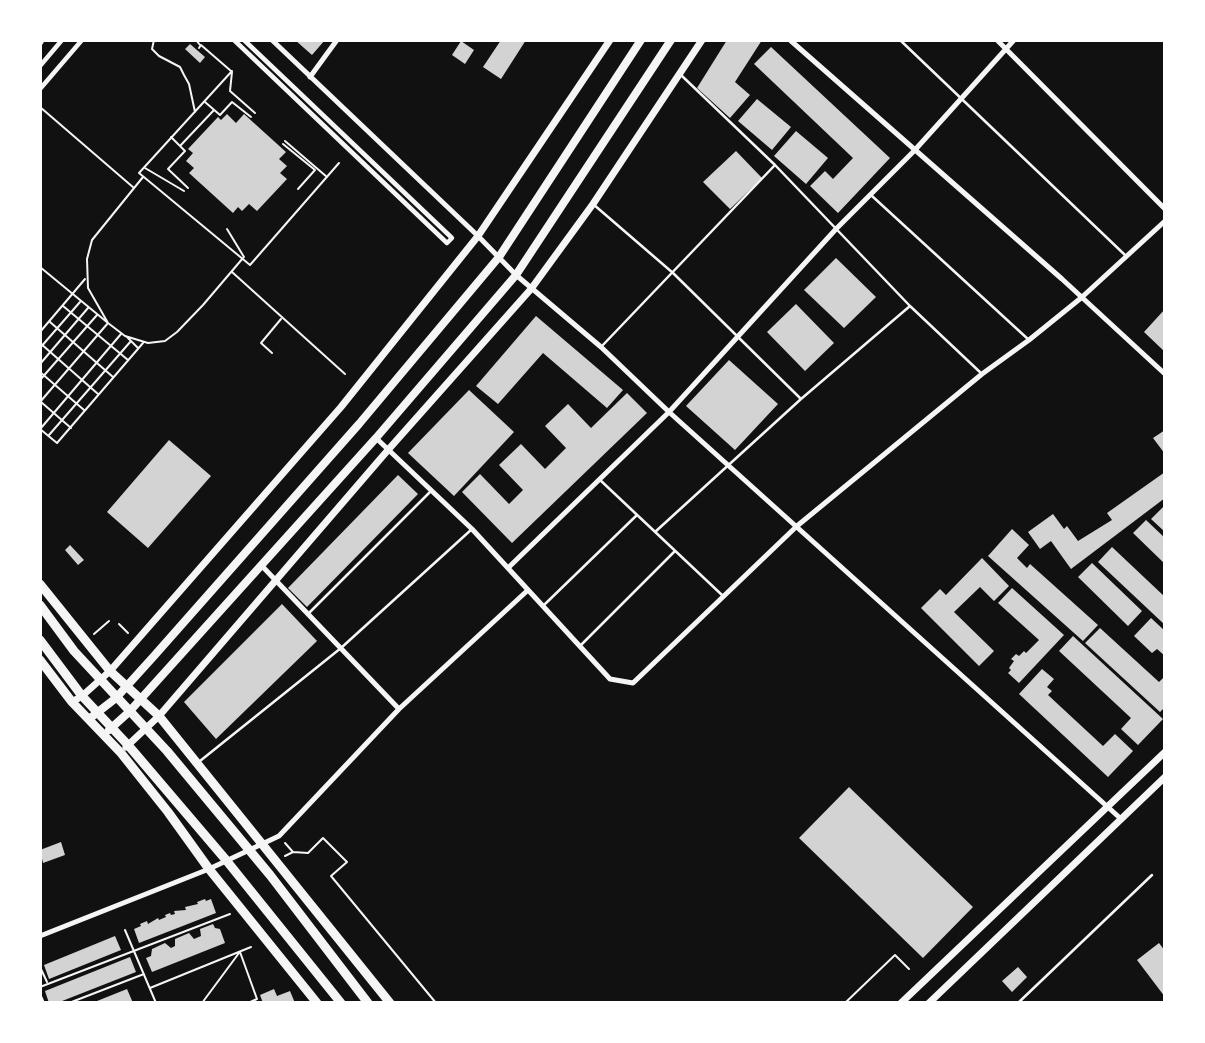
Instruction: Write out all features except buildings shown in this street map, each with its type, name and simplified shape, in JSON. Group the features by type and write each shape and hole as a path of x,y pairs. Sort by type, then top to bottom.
{"main road":[{"path":"89,719 126,687 359,424 499,257 641,40"},
{"path":"108,731 142,699 376,438 516,275 671,40"},
{"path":"40,584 110,671 159,716 390,1003"},
{"path":"40,605 99,680 167,751 270,875 368,1003"},
{"path":"40,640 98,713 121,753 209,869 317,1003"},
{"path":"40,660 72,702 89,719 128,745 226,860 341,1003"}],"street":[{"path":"40,66 62,40"},
{"path":"40,89 82,40"},
{"path":"234,40 447,243 452,238 244,40"},
{"path":"272,40 531,289 601,347 669,412 1120,818"},
{"path":"310,77 337,40"},
{"path":"72,702 110,671 341,407 478,236 610,40"},
{"path":"121,753 159,716 531,289 593,204 702,40"},
{"path":"790,40 1062,279 1165,374"},
{"path":"997,40 1165,209"},
{"path":"509,568 669,412 836,229 872,196 914,151 1014,40"},
{"path":"376,438 472,529 610,679 633,683 797,526 982,374 1030,340 1081,298 1165,221"},
{"path":"261,565 399,709"},
{"path":"40,936 209,869 263,844 286,829 399,709 528,590"},
{"path":"901,1003 1165,752"},
{"path":"929,1003 1165,777"}],"lane":[{"path":"900,40 1127,256"},
{"path":"680,75 775,165 910,306 982,374"},
{"path":"601,347 775,165"},
{"path":"872,196 1030,340"},
{"path":"593,204 673,274 801,399"},
{"path":"655,532 801,399 910,306"},
{"path":"599,479 723,596"},
{"path":"309,614 431,491"},
{"path":"542,607 637,515"},
{"path":"198,763 341,648 472,529"},
{"path":"580,647 675,551"},
{"path":"1018,1003 1152,875"}],"path":[{"path":"154,40 152,49 159,56 180,67 189,84 195,112"},
{"path":"195,40 200,47 232,71"},
{"path":"232,71 139,173 250,265 339,163"},
{"path":"232,71 230,91 254,113"},
{"path":"204,101 220,115 232,102 251,117"},
{"path":"40,107 134,188"},
{"path":"180,146 214,110"},
{"path":"172,137 185,151 168,169 188,188"},
{"path":"298,189 314,170 284,142 327,177"},
{"path":"144,167 184,191"},
{"path":"108,323 93,300 86,279 87,259 92,240 144,176"},
{"path":"227,229 246,261"},
{"path":"124,335 148,343 165,341 177,332 243,258"},
{"path":"40,267 139,348"},
{"path":"231,271 345,374"},
{"path":"40,332 86,279"},
{"path":"81,301 41,346 99,395"},
{"path":"64,306 129,360"},
{"path":"40,364 89,308"},
{"path":"40,380 97,314"},
{"path":"272,353 261,343 282,318"},
{"path":"50,321 114,377"},
{"path":"71,428 40,401 108,323"},
{"path":"124,335 97,362 40,429 57,443 144,342"},
{"path":"49,436 131,341"},
{"path":"40,372 85,411"},
{"path":"293,852 308,853 323,838 347,862 331,876 436,1003"},
{"path":"40,987 230,914"},
{"path":"125,930 155,1002 149,1003"},
{"path":"150,988 251,947"},
{"path":"202,1003 240,951"},
{"path":"240,951 257,999 248,1003"},
{"path":"845,1003 895,955 909,969"},
{"path":"40,967 47,984"},
{"path":"69,1003 144,974"},
{"path":"40,994 44,1003"},
{"path":"87,996 89,1003"}]}
